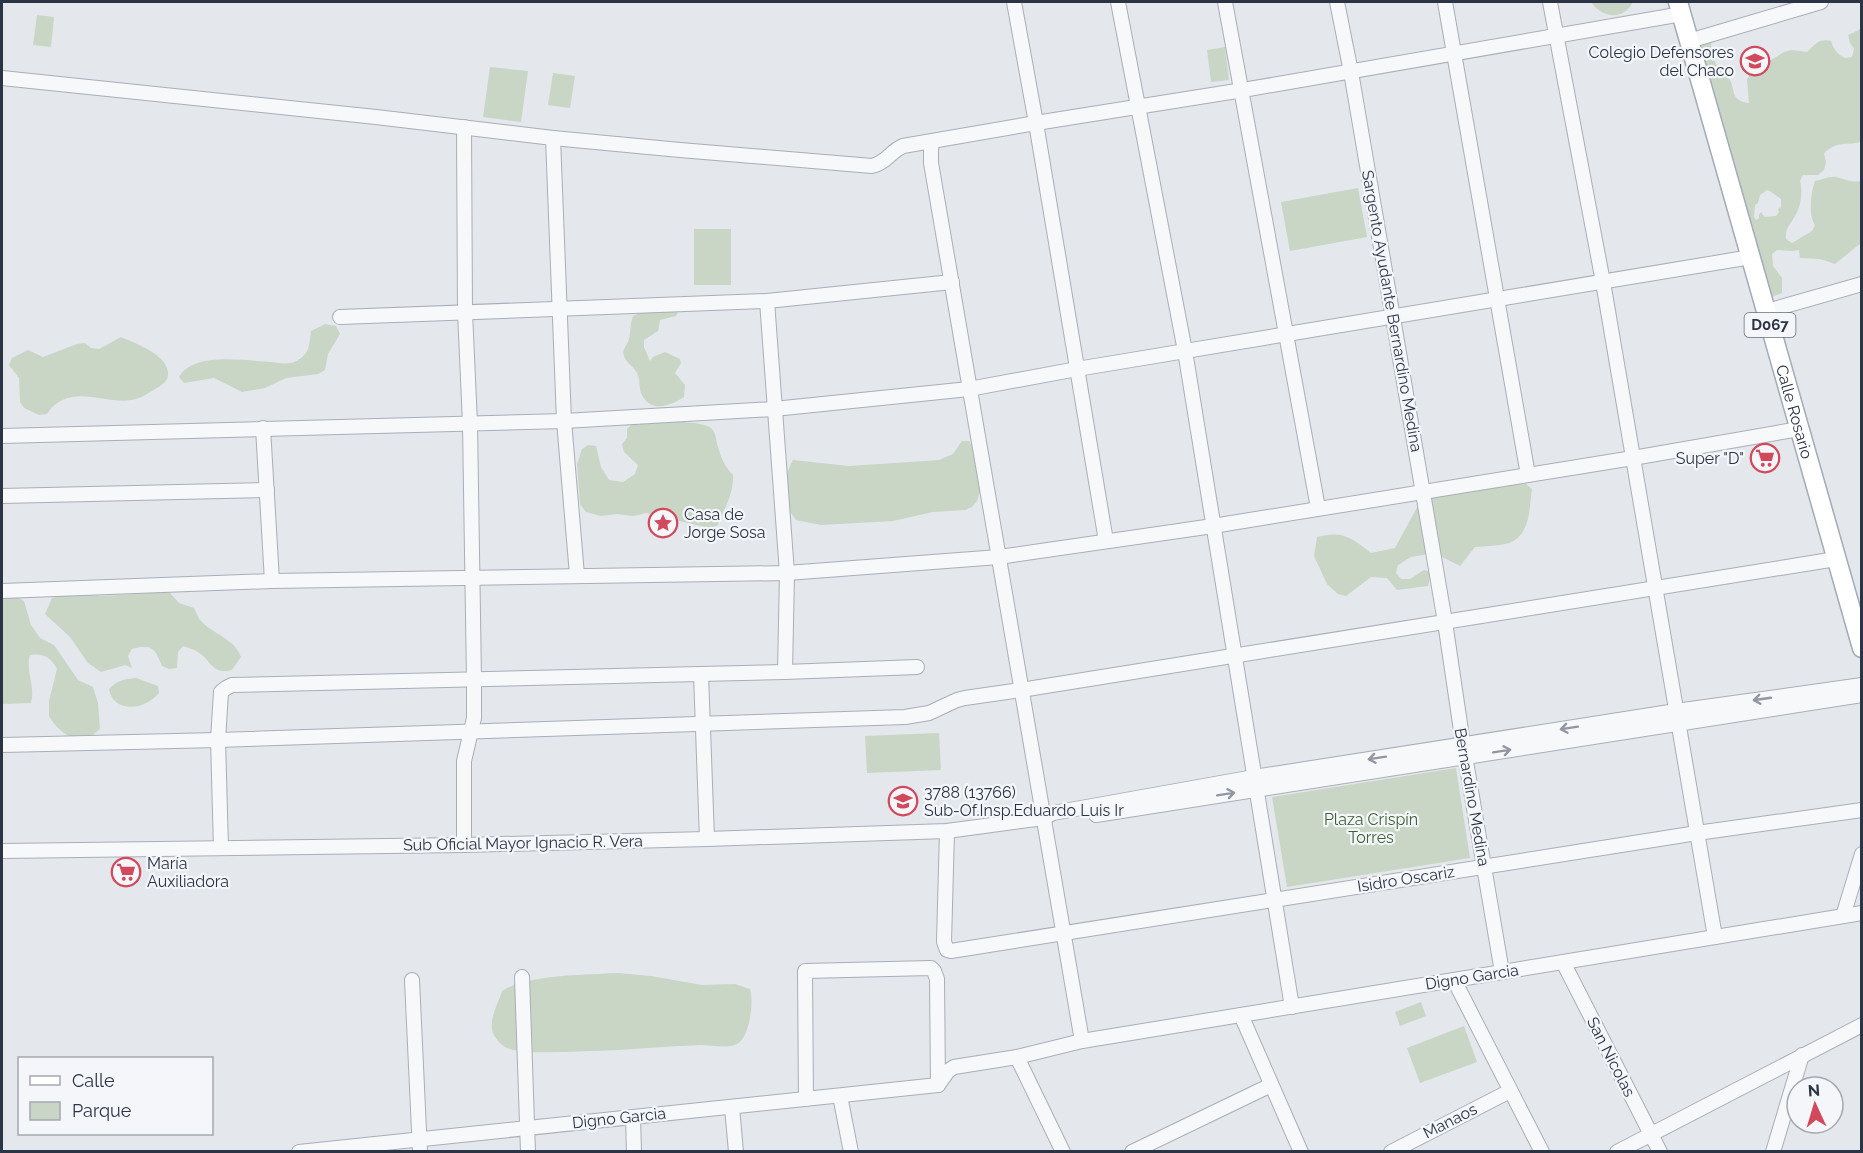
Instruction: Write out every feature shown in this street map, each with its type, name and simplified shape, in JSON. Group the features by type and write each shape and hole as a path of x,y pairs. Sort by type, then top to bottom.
{"main road":[{"name":"Calle Rosario","path":"1680,8 1862,648"}],"street":[{"path":"1014,2 1106,542"},
{"path":"1118,2 1185,351 1292,1007"},
{"path":"1225,2 1318,508"},
{"name":"Sargento Ayudante Bernardino Medina","path":"1337,2 1352,72 1445,622"},
{"path":"1445,2 1528,475"},
{"path":"1550,2 1603,282 1715,937"},
{"path":"1689,41 1821,2"},
{"path":"2,78 553,138 872,166 881,164 897,148 1557,36 1680,8"},
{"path":"464,127 465,312 470,424 474,680 474,718 464,761 464,845"},
{"path":"553,138 564,421 577,575"},
{"path":"932,142 932,163 969,389 1082,1041"},
{"path":"2,436 564,421 774,410 969,389 1751,257"},
{"path":"340,316 767,301 952,282"},
{"path":"1767,311 1862,284"},
{"path":"767,301 787,573 784,672"},
{"path":"263,428 272,581"},
{"path":"2,591 272,581 787,573 999,557 1213,526 1799,429"},
{"path":"2,495 267,490"},
{"path":"2,744 218,740 905,717 929,713 957,700 1836,559"},
{"name":"Bernardino Medina","path":"1445,622 1464,751 1502,972"},
{"path":"221,848 218,740 221,692 232,686 917,667"},
{"path":"700,674 707,839"},
{"path":"1677,717 1862,685"},
{"path":"1677,717 1861,696"},
{"name":"Sub Oficial Mayor Ignacio R. Vera","path":"2,851 464,845 947,831 1044,818 1053,813 1677,717"},
{"name":"Isidro Oscariz","path":"947,831 944,942 947,950 951,951 1697,833 1862,810"},
{"path":"1842,916 1862,854"},
{"name":"Digno Garcia","path":"299,1152 419,1145 526,1128 938,1085 948,1071 954,1067 1017,1057 1082,1041 1862,913"},
{"name":"San Nicolas","path":"1563,962 1660,1152"},
{"path":"806,1099 805,971 931,968 937,979 938,1085"},
{"path":"522,977 528,1152"},
{"path":"412,980 419,1145"},
{"path":"1454,980 1542,1152"},
{"path":"1241,1015 1301,1152"},
{"path":"1617,1152 1862,1025"},
{"path":"1773,1152 1802,1055"},
{"path":"1017,1057 1063,1152"},
{"path":"1132,1152 1271,1085"},
{"name":"Manaos","path":"1390,1152 1510,1090"},
{"path":"840,1096 851,1152"},
{"path":"732,1107 736,1152"},
{"path":"633,1117 634,1152"}],"green space":[{"path":"1591,2 1633,2 1624,12 1612,15 1601,11"},
{"path":"37,15 54,17 51,47 33,45"},
{"path":"1861,29 1860,142 1838,145 1829,149 1824,153 1826,162 1824,170 1818,175 1803,175 1800,181 1800,203 1787,229 1786,239 1792,243 1812,231 1815,225 1811,215 1811,203 1815,181 1833,177 1861,181 1861,243 1835,264 1820,259 1800,258 1799,250 1777,250 1772,254 1773,266 1782,278 1782,293 1767,299 1703,63 1700,33 1711,39 1716,63 1730,80 1735,96 1742,102 1749,103 1747,80 1750,73 1784,52 1792,50 1807,52 1823,40 1831,41 1836,51 1845,58 1852,57 1854,49 1848,35","holes":["1767,190 1781,199 1779,212 1776,216 1765,217 1762,212 1756,220 1755,205 1760,195"]},
{"path":"1225,47 1229,80 1211,82 1207,50"},
{"path":"490,67 528,71 521,122 483,117"},
{"path":"553,73 575,76 570,108 548,105"},
{"path":"1358,188 1367,237 1290,251 1281,202"},
{"path":"694,229 731,229 731,285 694,285"},
{"path":"672,309 678,313 676,316 660,320 658,331 644,340 644,347 650,361 653,357 665,352 680,359 681,363 675,373 685,385 684,397 667,405 655,406 645,400 641,393 638,375 623,352 629,339 633,316 644,311"},
{"path":"325,324 336,326 340,334 328,354 325,370 318,374 286,378 265,388 242,392 214,378 184,383 179,377 186,369 196,364 221,359 294,362 307,351 311,331"},
{"path":"121,337 149,350 162,360 168,372 167,378 160,386 139,398 130,400 83,396 65,399 57,403 47,414 39,415 24,408 20,402 19,378 9,365 12,358 28,350 43,357 85,343 91,348 99,349"},
{"path":"633,423 701,424 712,429 722,459 733,475 730,495 717,526 709,528 646,513 633,516 617,514 601,516 586,512 580,504 577,464 582,449 588,445 596,446 601,467 609,480 623,482 635,474 638,465 624,452 622,444 627,438 627,429"},
{"path":"962,441 969,441 982,462 984,478 977,501 965,510 933,512 893,521 821,525 796,520 786,502 788,470 793,460 849,466 939,460 953,454"},
{"path":"1526,484 1532,489 1528,520 1516,539 1505,544 1475,547 1460,566 1434,553 1411,557 1398,565 1396,573 1401,579 1410,579 1424,570 1431,572 1428,586 1397,590 1387,578 1371,577 1346,596 1338,594 1327,584 1314,556 1317,537 1334,534 1347,537 1371,553 1395,548 1420,502 1429,497 1473,487"},
{"path":"169,592 179,603 194,608 206,626 234,645 241,657 232,670 220,671 198,652 183,646 178,652 177,668 169,669 162,666 155,652 144,647 132,649 128,656 132,668 125,665 101,672 88,663 70,637 45,614 52,598 66,593 101,596"},
{"path":"2,595 16,596 24,601 31,625 40,638 54,645 78,680 93,687 98,703 100,729 91,736 81,739 70,736 60,730 49,716 49,701 57,669 52,661 43,655 30,655 31,703 2,704"},
{"path":"136,678 158,686 159,693 142,705 130,707 114,700 109,689 121,680"},
{"path":"939,733 941,770 867,773 865,736"},
{"name":"Plaza Crispín Torres","path":"1456,768 1470,858 1287,887 1272,797"},
{"path":"618,973 702,985 735,984 750,989 751,1010 745,1034 737,1044 729,1046 701,1045 541,1052 508,1048 498,1041 493,1033 492,1021 502,991 513,985 558,976"},
{"path":"1421,1002 1426,1016 1400,1026 1395,1012"},
{"path":"1464,1026 1477,1062 1420,1083 1407,1048"}],"place":[{"name":"Colegio Defensores del Chaco","path":"1755,61"},
{"name":"Super \"D\"","path":"1765,458"},
{"name":"Casa de Jorge Sosa","path":"663,523"},
{"name":"3788 (13766) Sub-Of.Insp.Eduardo Luis Ir","path":"903,801"},
{"name":"María Auxiliadora","path":"126,872"}]}
